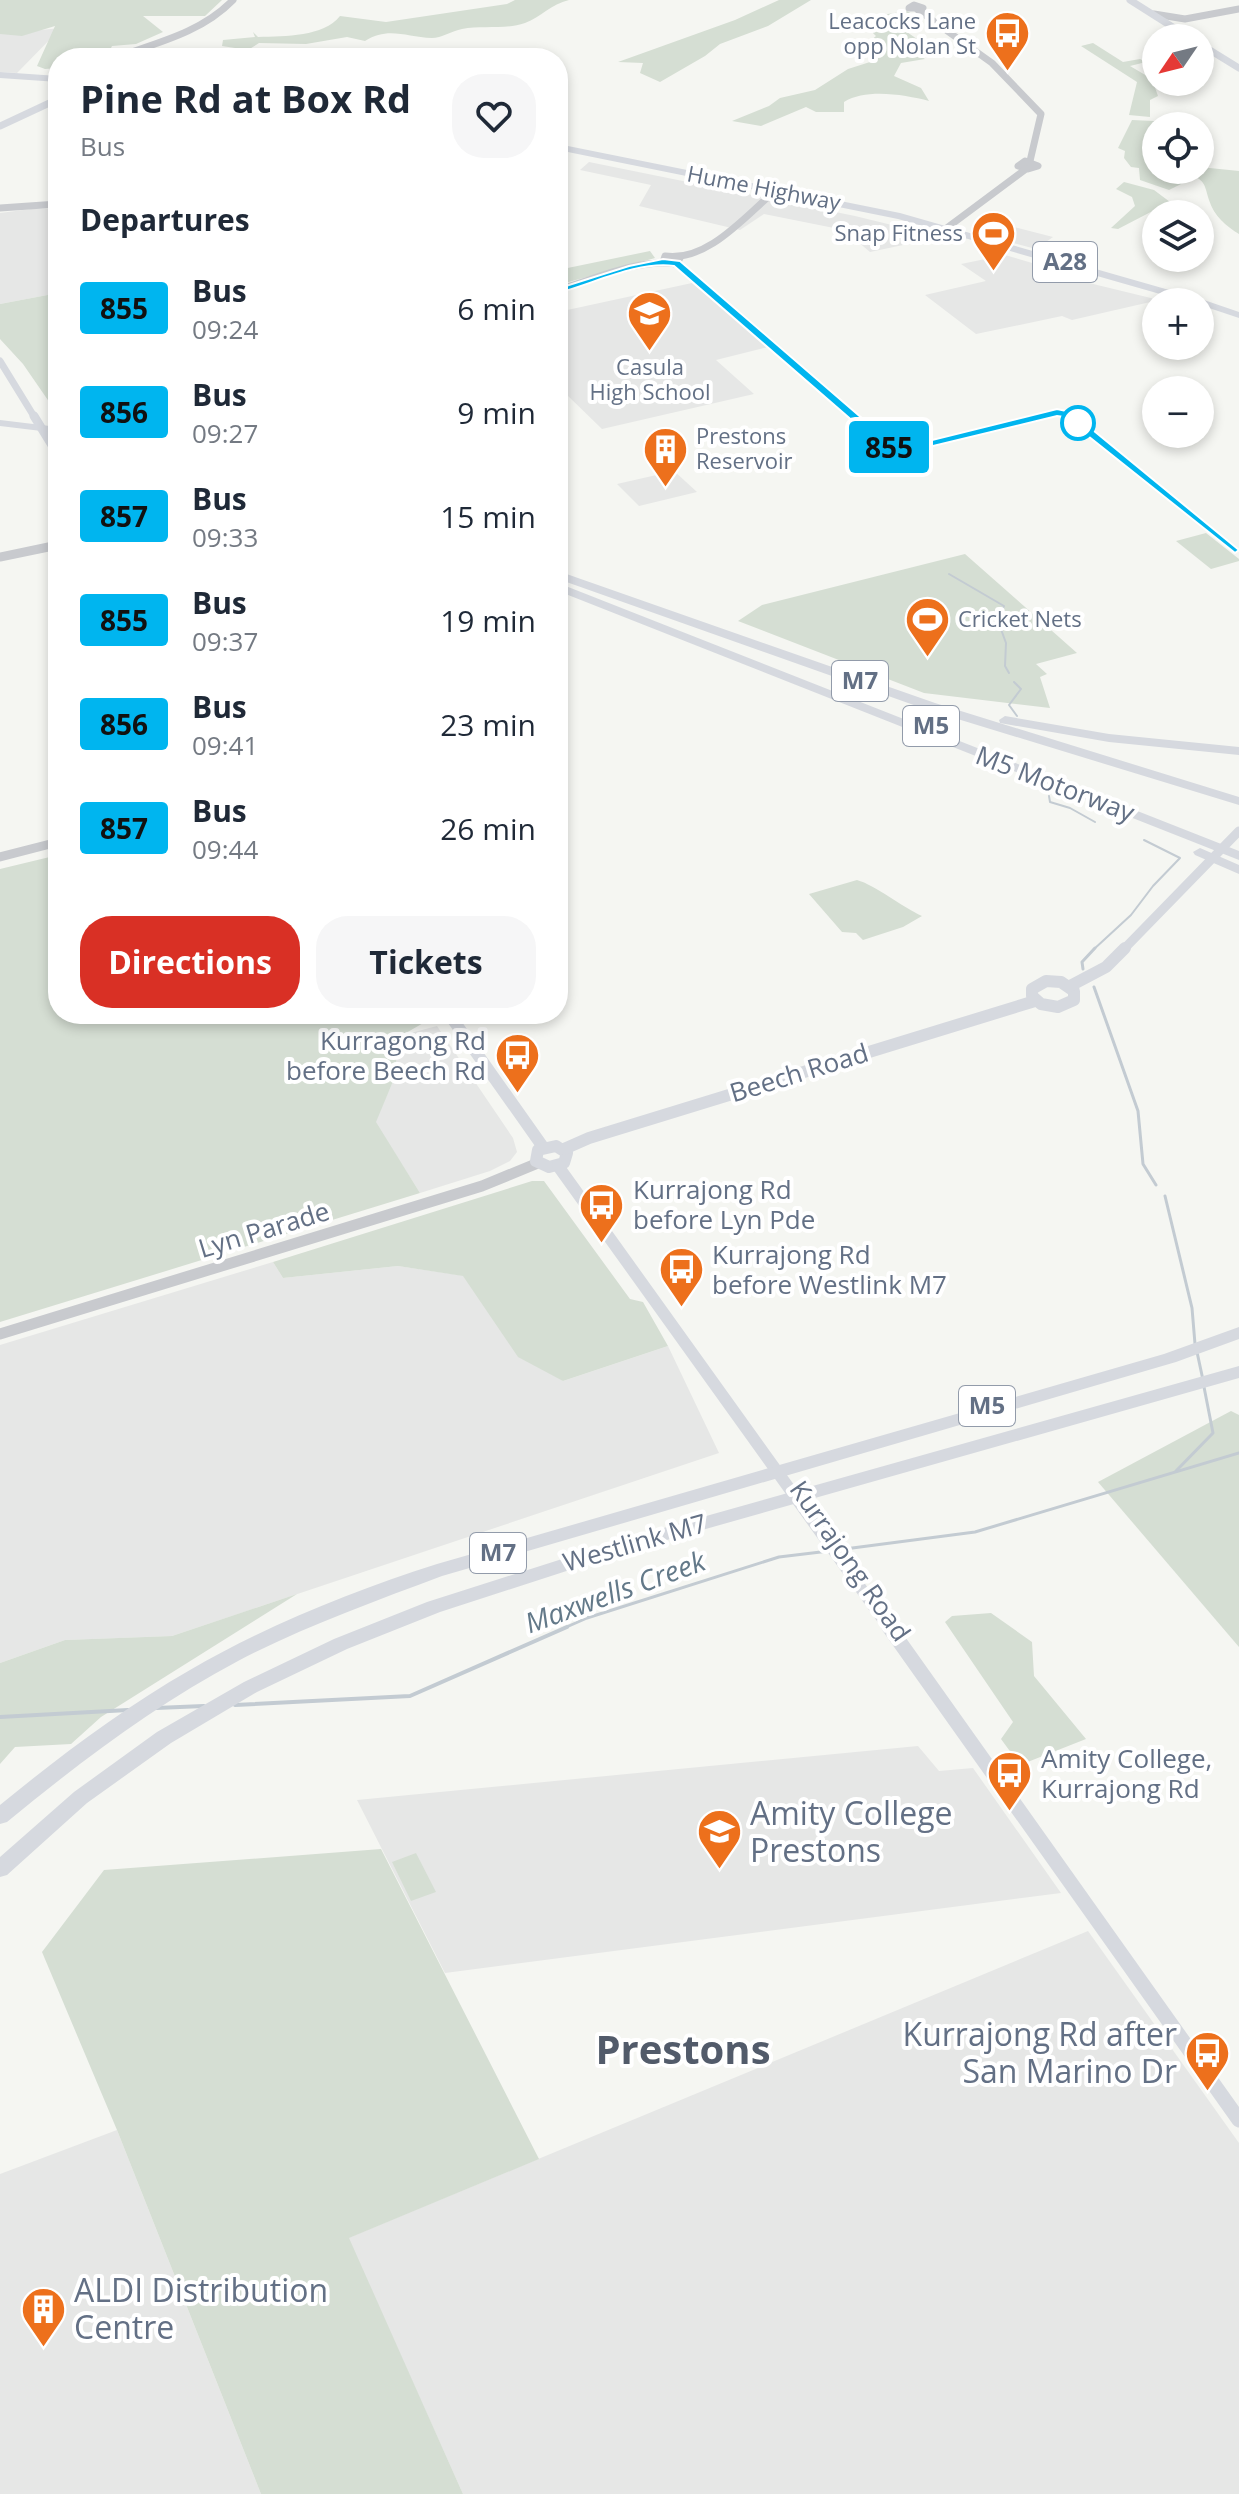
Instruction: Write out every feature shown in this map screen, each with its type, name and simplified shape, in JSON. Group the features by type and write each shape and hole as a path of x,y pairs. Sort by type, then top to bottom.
{"highway":[{"path":"0,77 48,80"},
{"name":"Hume Highway","path":"568,151 942,230 1150,288"},
{"name":"Hume Highway","path":"942,230 1142,291"},
{"name":"Hume Highway","path":"1214,307 1239,315"},
{"path":"1214,314 1239,322"},
{"path":"0,415 48,422"},
{"path":"0,423 48,429"},
{"path":"568,579 933,703 984,716 1109,738 1235,751"},
{"name":"M5 Motorway","path":"568,580 1239,845"},
{"name":"M5 Motorway","path":"568,591 1239,856"},
{"name":"M7","path":"729,635 930,706 1239,801"},
{"name":"M5","path":"964,748 1239,870"},
{"name":"Westlink M7","path":"0,1816 131,1717 266,1639 437,1571 1168,1355 1229,1333 1239,1321"},
{"name":"Westlink M7","path":"0,1869 89,1791 205,1711 358,1634 530,1573 1237,1367"}],"main road":[{"path":"1130,0 1167,24"},
{"path":"1214,53 1239,68"},
{"path":"0,127 48,105"},
{"path":"0,361 48,439"},
{"path":"1070,986 1106,967 1239,831"},
{"path":"1056,981 1070,986 1075,994 1069,1005 1051,1007 1035,1001 1031,991 1039,983 1056,981"},
{"name":"Beech Road","path":"564,1149 589,1138 1035,1001"},
{"path":"456,1024 543,1147"},
{"path":"543,1147 564,1149 568,1158 558,1166 538,1163 535,1154 543,1147"},
{"name":"Kurrajong Road","path":"558,1166 1077,1882 1084,1899 1239,2120"}],"street":[{"path":"139,48 208,21 233,0"},
{"path":"914,4 992,63 1041,114 1030,161 1018,164 1026,169 942,230"},
{"path":"1143,9 1166,19 1186,19 1239,9"},
{"path":"1176,24 1186,19"},
{"path":"568,287 610,273 663,262 677,264 682,260 680,258 707,248 774,193"},
{"path":"0,208 48,205"},
{"path":"0,557 48,547"},
{"path":"0,857 48,845"},
{"name":"Lyn Parade","path":"0,1334 497,1181 538,1163"}],"shaded area":[{"path":"0,0 222,0 205,16 143,16 163,32 136,44 111,48 48,48 48,69 37,66 55,26 22,36 0,34"},
{"path":"515,0 569,0 525,23 462,29 435,38 389,33 365,41 347,37 306,44 259,43 251,48 222,46 223,40 255,37 253,32 258,37 314,32 340,16 386,22 507,4"},
{"path":"779,0 811,0 768,26 720,44 660,82 640,73 643,63 618,62 735,20"},
{"path":"907,11 922,20 904,24 904,30 917,39 893,44 893,50 909,48 925,59 901,63 894,76 921,88 929,101 898,95 864,95 844,102 844,112 816,112 806,107 761,126 732,121 769,106 780,98 815,90 848,69 870,62 872,54 862,48 876,36 867,27 888,14"},
{"path":"61,28 17,73 0,72 0,34"},
{"path":"1093,43 1123,62 1142,60 1142,63 1130,66 1142,73 1142,96 1158,96 1150,100 1150,112 1142,112 1142,116 1129,115 1137,82 1081,46"},
{"path":"1132,120 1142,120 1142,181 1139,168 1131,167 1124,158 1125,151 1118,148"},
{"path":"589,162 855,216 941,237 870,252 844,230 764,214 740,230 639,206 651,185 580,170"},
{"path":"1214,168 1239,171 1239,234 1217,216 1214,200 1209,200 1203,184 1214,184"},
{"path":"1124,182 1154,190 1167,200 1142,200 1142,217 1118,229 1111,228 1135,206 1132,197 1116,189"},
{"path":"1152,184 1181,184 1169,190"},
{"path":"48,209 48,295 0,304 0,213"},
{"path":"995,222 1053,237 1036,249 980,234"},
{"path":"650,251 655,258 568,282 568,268"},
{"path":"1005,255 1080,277 1078,279 1085,282 1142,296 1142,304 1072,320 1062,316 976,334 925,295 986,281 961,264"},
{"name":"Casula High School","path":"692,283 768,347 716,360 754,394 602,429 568,396 568,310"},
{"path":"48,295 48,400 23,364 0,339 0,304"},
{"path":"674,471 697,492 639,506 617,484"},
{"path":"1206,533 1239,561 1211,569 1176,541"},
{"path":"965,554 1077,653 1036,664 1047,674 1040,677 1050,708 924,693 738,621 762,605"},
{"path":"48,857 48,1024 422,1024 399,1037 394,1079 376,1122 420,1193 0,1322 0,869"},
{"path":"857,880 922,916 903,927 863,940 856,933 842,932 809,894"},
{"path":"437,1026 513,1138 517,1152 510,1161 490,1171 420,1193 375,1122 394,1079 399,1036"},
{"path":"532,1181 544,1181 630,1299 643,1302 668,1346 563,1381 518,1357 463,1276 398,1266 283,1278 273,1262"},
{"path":"273,1262 283,1278 398,1266 466,1276 563,1381 668,1346 719,1453 172,1636 65,1640 0,1663 0,1345"},
{"path":"1231,1411 1239,1415 1239,1647 1098,1482"},
{"path":"297,1594 101,1717 71,1744 15,1747 0,1764 0,1663 65,1640 172,1636"},
{"path":"991,1613 1032,1642 1034,1676 1086,1739 1020,1765 1001,1739 1013,1722 945,1622 952,1616"},
{"name":"Amity College Prestons","path":"918,1746 939,1771 973,1768 1061,1893 445,1973 357,1800"},
{"path":"381,1849 539,2159 349,2238 463,2494 261,2494 117,2130 42,1952 104,1870"},
{"path":"416,1853 436,1892 411,1901 392,1862"},
{"path":"1088,1931 1239,2143 1239,2494 463,2494 348,2238"},
{"path":"117,2130 261,2494 0,2494 0,2174"}],"waterway":[{"path":"949,574 1004,606 998,621 1006,643 1005,666 1009,673"},
{"path":"1014,682 1021,689 1009,705 1017,716"},
{"path":"1049,796 1050,802 1070,808 1095,822"},
{"path":"1094,949 1131,915 1180,858 1144,840"},
{"path":"1083,969 1082,962 1094,949"},
{"path":"1094,987 1138,1111 1143,1164 1156,1185"},
{"path":"1165,1196 1192,1308 1195,1344"},
{"path":"1197,1352 1203,1380"},
{"path":"1176,1471 1213,1433 1204,1387"},
{"name":"Maxwells Creek","path":"837,1550 975,1532 1239,1453"},
{"name":"Maxwells Creek","path":"562,1629 587,1618 779,1557 829,1551"},
{"name":"Maxwells Creek","path":"235,1705 410,1696 567,1627"},
{"name":"Maxwells Creek","path":"156,1708 204,1706"},
{"name":"Maxwells Creek","path":"0,1717 128,1710"}],"bus line":[{"name":"855","path":"568,287 632,268 663,262 677,264 889,447 904,450 1057,413 1067,414 1239,550"}],"place":[{"name":"Leacocks Lane opp Nolan St","path":"1007,73"},
{"name":"Snap Fitness","path":"994,272"},
{"name":"Casula High School","path":"650,353"},
{"name":"Prestons Reservoir","path":"665,488"},
{"name":"Cricket Nets","path":"927,658"},
{"name":"Kurragong Rd before Beech Rd","path":"517,1095"},
{"name":"Kurrajong Rd before Lyn Pde","path":"602,1244"},
{"name":"Kurrajong Rd before Westlink M7","path":"681,1309"},
{"name":"Amity College, Kurrajong Rd","path":"1010,1813"},
{"name":"Amity College Prestons","path":"719,1871"},
{"name":"Kurrajong Rd after San Marino Dr","path":"1208,2092"},
{"name":"ALDI Distribution Centre","path":"43,2348"}],"district":[{"name":"Prestons","path":"683,2050"}]}
